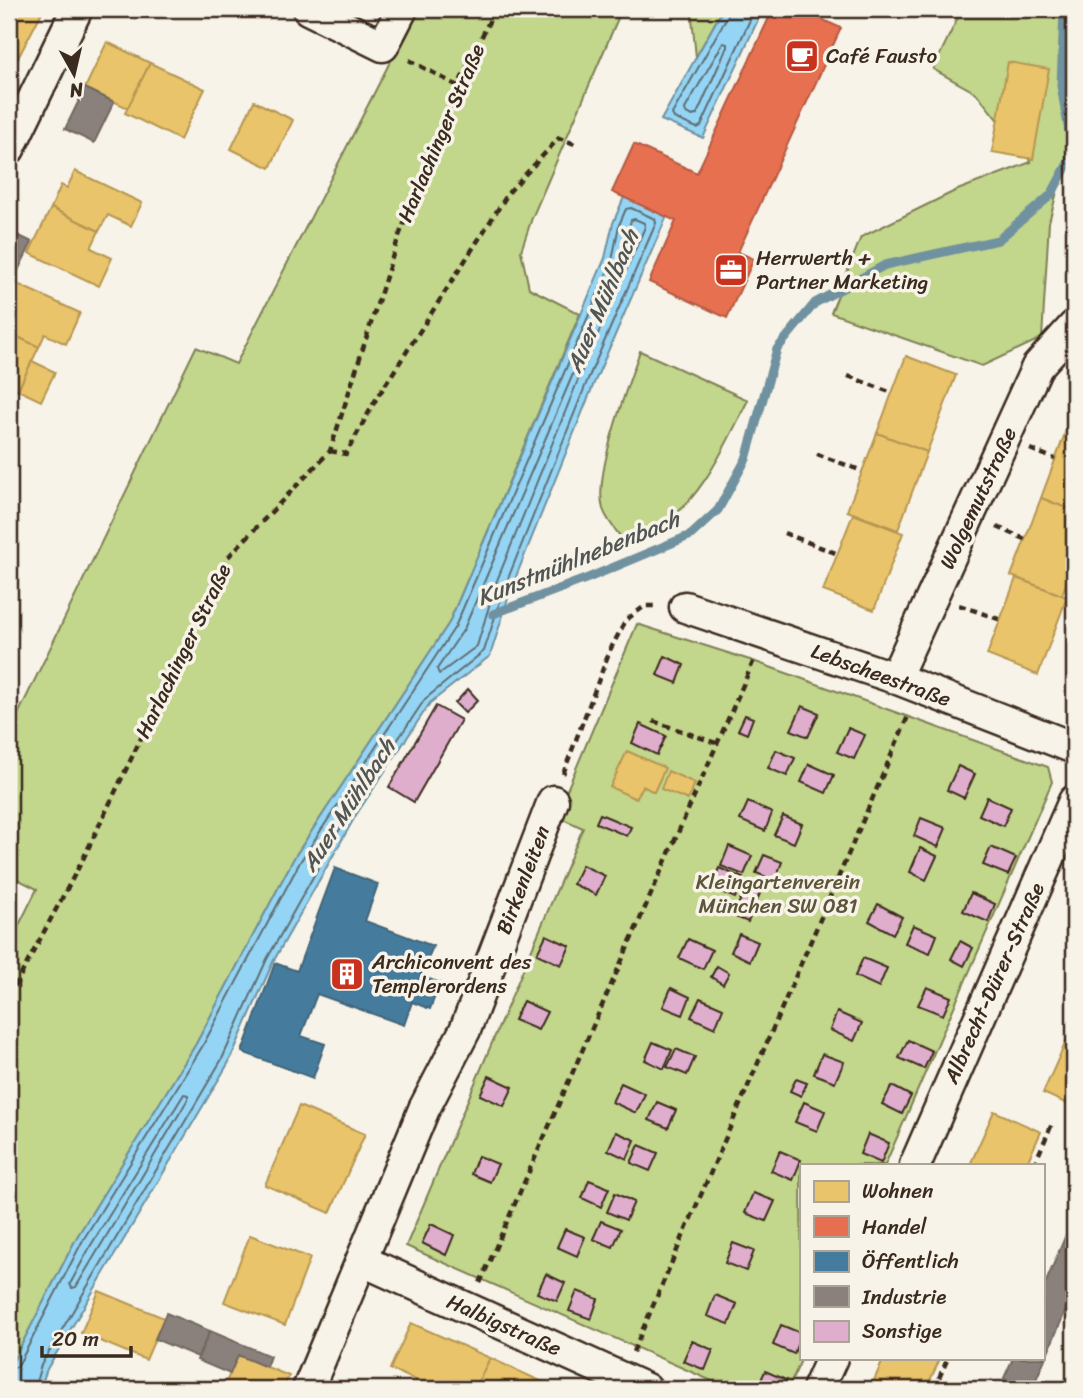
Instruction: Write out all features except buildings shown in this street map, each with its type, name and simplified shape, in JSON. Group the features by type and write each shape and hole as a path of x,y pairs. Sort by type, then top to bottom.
{"street":[{"path":"9,149 78,9"},
{"path":"308,9 383,46 402,9"},
{"name":"Wolgemutstraße","path":"895,678 1037,367 1074,326"},
{"name":"Lebscheestraße","path":"685,607 895,678 1074,748"},
{"name":"Birkenleiten","path":"308,1389 424,1109 465,1030 553,801"},
{"name":"Albrecht-Dürer-Straße","path":"915,1164 1074,801"},
{"name":"Halbigstraße","path":"363,1261 646,1389"},
{"path":"818,1389 831,1360"}],"path":[{"name":"Harlachinger Straße","path":"9,997 83,859 228,557 330,451 399,236 458,86 495,9"},
{"path":"383,46 458,86"},
{"path":"330,451 346,454 375,401 509,192 559,138 575,144"},
{"path":"848,376 892,393"},
{"path":"817,454 862,471"},
{"path":"784,533 838,554"},
{"path":"933,595 1001,620"},
{"name":"Birkenleiten","path":"553,801 610,650 626,620 645,606 685,607"},
{"path":"483,1278 753,662"},
{"path":"636,1347 907,718"},
{"path":"653,721 716,743"},
{"path":"1034,1164 1052,1124"},
{"path":"934,1389 947,1360"}],"green space":[{"path":"417,9 622,9 532,218 521,251 529,288 580,314 449,623 294,858 196,1044 77,1237 9,1369 9,945 37,889 9,875 9,733 196,347 236,364"},
{"path":"695,9 723,9 696,57 692,18"},
{"path":"962,9 1074,9 1074,128 1049,222 1042,338 982,366 831,313 861,237 955,191 1031,162 976,93 933,69"},
{"path":"640,351 748,400 710,472 685,505 654,530 624,541 603,509 601,494 613,430"},
{"name":"Kleingartenverein München SW 081","path":"637,624 753,661 1048,767 1052,782 885,1164 800,1164 801,1360 788,1389 730,1389 406,1246 583,828 556,816"}],"water":[{"path":"723,9 763,9 703,138 661,120"},
{"name":"Auer Mühlbach","path":"624,197 667,216 595,381 511,589 490,656 430,703 356,815 273,962 229,1062 47,1369 40,1389 9,1389 9,1369 77,1237 196,1044 294,858 449,623 605,258 613,223"}],"waterway":[{"name":"Kunstmühlnebenbach","path":"493,614 691,535 718,510 746,459 777,349 815,303 885,265 998,240 1051,195 1073,154 1061,86 1064,9"}],"place":[{"name":"Café Fausto","path":"802,56"},
{"name":"Herrwerth + Partner Marketing","path":"731,270"},
{"name":"Archiconvent des Templerordens","path":"347,974"}]}
